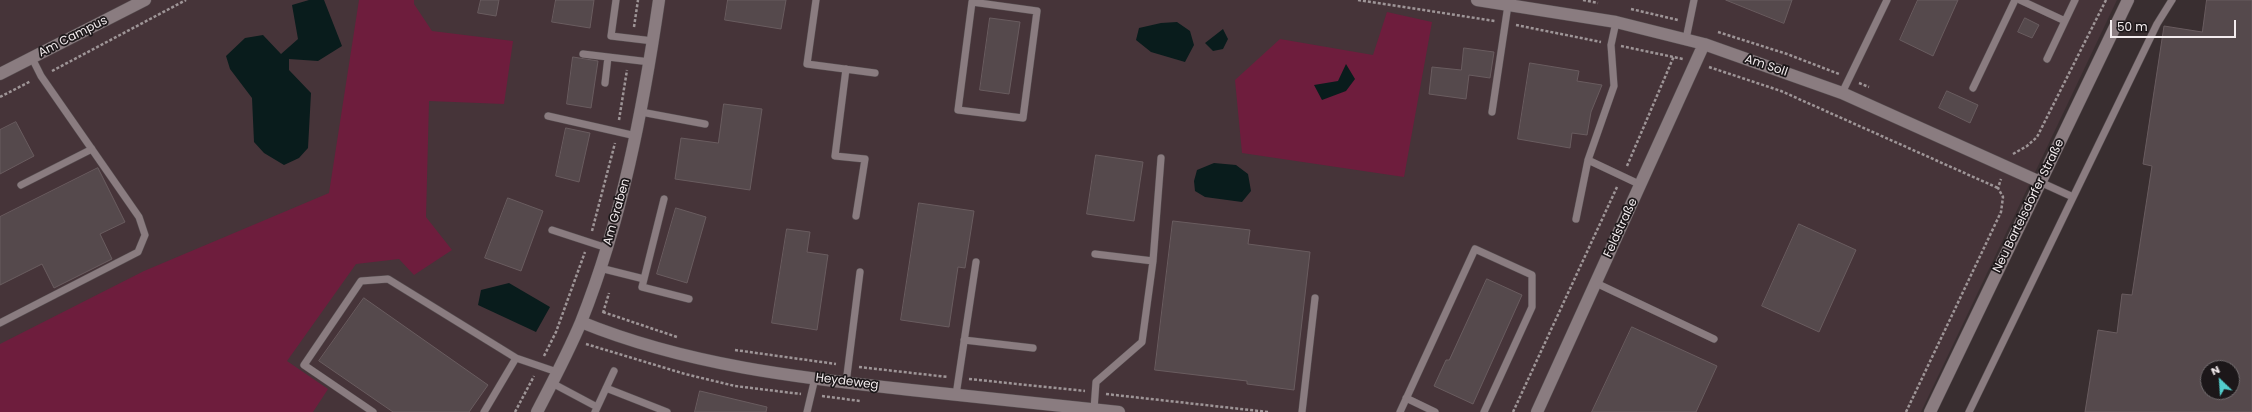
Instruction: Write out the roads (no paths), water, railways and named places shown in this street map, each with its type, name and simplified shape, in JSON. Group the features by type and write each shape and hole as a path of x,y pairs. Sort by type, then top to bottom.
{"street":[{"name":"Am Campus","path":"0,74 145,0"},
{"name":"Am Graben","path":"537,412 555,378 581,322 607,248 625,186 636,136 650,62 659,0"},
{"name":"Am Soll","path":"1477,0 1616,22 1704,44 1842,93 2040,182"},
{"name":"Neu Bartelsdorfer Straße","path":"1930,412 2128,0"},
{"name":"Feldstraße","path":"1537,412 1704,44"},
{"name":"Heydeweg","path":"581,322 667,352 712,362 846,383 1119,412"}],"lane":[{"path":"616,0 611,36 653,41"},
{"path":"816,0 807,64 875,73"},
{"path":"1686,39 1694,0"},
{"path":"1842,93 1887,0"},
{"path":"1973,88 2015,0"},
{"path":"2020,0 2065,21"},
{"path":"2047,59 2075,0"},
{"path":"1969,412 2157,24 2172,0"},
{"path":"972,2 1006,3 1037,11 1023,118 958,110 972,2"},
{"path":"1492,112 1508,5"},
{"path":"1576,219 1588,160 1614,86 1611,44 1616,22"},
{"path":"583,54 650,62"},
{"path":"605,83 608,57"},
{"path":"0,323 138,252 145,235 139,216 41,76 32,58"},
{"path":"846,69 835,156 865,159 856,216"},
{"path":"641,112 705,124"},
{"path":"548,116 636,136"},
{"path":"21,185 92,149"},
{"path":"1094,409 1096,382 1142,342 1153,261 1161,158"},
{"path":"1588,160 1623,175 1641,185"},
{"path":"2040,182 2073,197"},
{"path":"664,199 642,287 689,299"},
{"path":"552,230 607,248"},
{"path":"1400,412 1475,249 1532,275 1532,307 1484,412"},
{"path":"1095,254 1153,261"},
{"path":"956,395 976,262"},
{"path":"600,268 644,279"},
{"path":"846,383 860,272"},
{"path":"373,412 304,365 361,281 388,279 516,358 539,366 596,409 614,371"},
{"path":"1596,283 1714,339"},
{"path":"1302,412 1315,298"},
{"path":"964,340 1033,348"},
{"path":"484,412 516,358"},
{"path":"808,412 815,378"},
{"path":"606,388 667,412"},
{"path":"1406,398 1435,412"}]}
